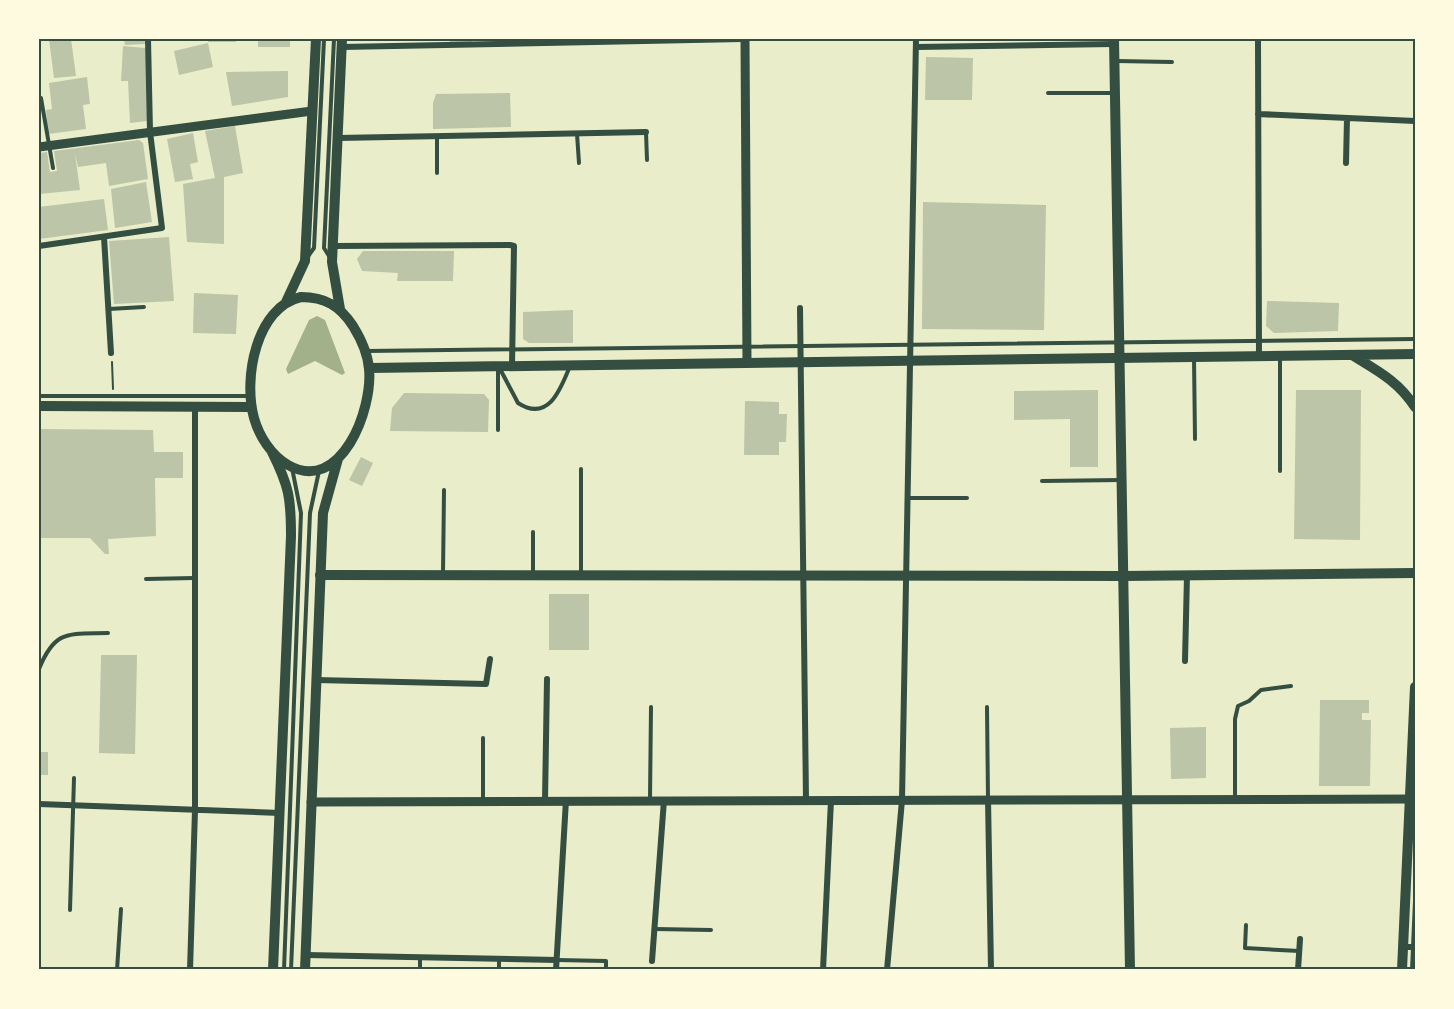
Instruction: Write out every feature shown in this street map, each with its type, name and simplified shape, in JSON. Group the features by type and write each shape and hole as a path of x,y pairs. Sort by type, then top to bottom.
{"main road":[{"path":"273,970 291,503 286,480 261,436 251,402 252,369 258,341 269,319 286,302 305,261 316,39"},
{"path":"1114,41 1130,970"},
{"path":"339,42 338,138 332,262 340,309"},
{"path":"272,452 292,467 308,470 330,466 350,444 362,417 369,387 369,368 365,351 357,332 340,309 326,300 315,297 301,297 286,302"},
{"path":"369,368 1415,354"},
{"path":"1352,355 1390,378 1403,390 1415,408"},
{"path":"39,406 195,407 251,402"},
{"path":"305,970 323,513 338,459"},
{"path":"320,575 1124,576 1415,573"},
{"path":"1402,970 1410,947 1415,687"}],"street":[{"path":"39,246 162,228 150,132 148,39"},
{"path":"339,42 743,39 747,363"},
{"path":"887,970 902,800 916,39"},
{"path":"1258,39 1259,356"},
{"path":"916,47 1114,41"},
{"path":"44,146 312,111"},
{"path":"1258,114 1415,121"},
{"path":"1346,163 1347,118"},
{"path":"338,138 646,132"},
{"path":"104,237 111,353"},
{"path":"333,246 510,244 514,246 512,366"},
{"path":"800,308 806,800"},
{"path":"190,970 195,810 195,407"},
{"path":"1185,661 1187,575"},
{"path":"316,680 486,684 490,659"},
{"path":"545,801 547,679"},
{"path":"988,799 991,970"},
{"path":"311,802 1412,799"},
{"path":"556,970 566,800"},
{"path":"652,961 664,800"},
{"path":"823,970 831,800"},
{"path":"39,804 280,813"},
{"path":"1298,970 1300,939"},
{"path":"306,955 557,960"}],"lane":[{"path":"305,261 314,248 324,39"},
{"path":"332,262 324,248 339,42"},
{"path":"1114,60 1172,62"},
{"path":"1048,93 1115,93"},
{"path":"41,98 44,146 53,168"},
{"path":"646,132 646,160"},
{"path":"577,133 579,163"},
{"path":"437,137 437,173"},
{"path":"109,309 144,307"},
{"path":"365,351 1415,339"},
{"path":"1280,356 1280,471"},
{"path":"1194,357 1195,439"},
{"path":"498,367 519,403 524,407 535,409 553,402 570,366"},
{"path":"498,367 498,430"},
{"path":"39,396 113,396 251,402"},
{"path":"284,970 301,513 292,467"},
{"path":"291,970 310,513 320,469"},
{"path":"581,469 581,575"},
{"path":"1042,481 1122,480"},
{"path":"442,575 444,490"},
{"path":"908,498 967,498"},
{"path":"533,532 533,575"},
{"path":"146,579 195,578"},
{"path":"39,669 47,648 56,641 71,634 108,633"},
{"path":"1235,799 1235,719 1238,706 1251,700 1261,690 1291,686"},
{"path":"650,800 651,707"},
{"path":"987,707 988,799"},
{"path":"483,738 483,801"},
{"path":"70,910 74,778"},
{"path":"1412,970 1410,947 1415,901"},
{"path":"117,970 121,909"},
{"path":"1246,925 1245,948 1299,951"},
{"path":"654,929 711,930"},
{"path":"420,957 420,970"},
{"path":"499,959 499,970"},
{"path":"557,960 606,961 606,970"}],"path":[{"path":"111,353 113,396"}],"shaded area":[{"path":"317,316 325,320 345,373 342,375 315,361 288,374 286,369 309,320"}],"building":[{"path":"49,39 71,39 76,76 54,78"},
{"path":"124,39 146,39 146,44 125,45"},
{"path":"208,39 236,39 236,42 208,42"},
{"path":"258,39 290,39 290,47 258,47"},
{"path":"450,39 472,39 472,44 450,44"},
{"path":"208,43 213,67 179,75 174,51"},
{"path":"123,46 146,48 147,121 130,123 128,81 121,81"},
{"path":"926,57 973,58 972,100 925,100"},
{"path":"288,71 288,97 232,106 226,72"},
{"path":"87,77 90,104 83,105 86,129 48,134 46,110 52,109 49,83"},
{"path":"510,93 511,127 433,129 433,103 436,94"},
{"path":"235,126 243,173 224,177 224,244 187,242 183,184 215,178 205,131"},
{"path":"193,133 198,162 190,164 193,179 175,182 167,139"},
{"path":"139,140 143,143 148,179 109,186 106,163 78,167 75,154 80,190 39,194 39,153 47,152 50,172 57,171 54,151"},
{"path":"146,182 152,222 115,228 111,189"},
{"path":"104,199 108,230 39,239 39,207"},
{"path":"923,202 1046,205 1044,330 922,329"},
{"path":"169,237 174,301 114,304 109,241"},
{"path":"363,251 454,251 453,281 397,281 398,273 362,271 357,259"},
{"path":"194,293 238,295 236,334 193,333"},
{"path":"1267,301 1339,303 1338,331 1274,333 1266,326"},
{"path":"573,310 573,343 529,343 523,339 523,312"},
{"path":"1098,390 1098,467 1070,467 1070,419 1014,420 1014,391"},
{"path":"1296,390 1361,390 1360,540 1294,539"},
{"path":"404,393 484,394 489,400 488,432 390,431 392,408"},
{"path":"745,401 779,402 779,414 787,414 786,442 779,442 779,455 744,455"},
{"path":"39,429 153,430 154,452 183,452 183,478 155,478 156,536 108,539 109,554 105,554 90,538 39,538"},
{"path":"361,457 373,463 362,486 349,480"},
{"path":"549,594 589,594 589,650 549,650"},
{"path":"101,655 137,655 135,754 99,753"},
{"path":"1320,700 1369,700 1369,713 1362,713 1362,720 1371,720 1370,786 1319,786"},
{"path":"1206,727 1206,778 1171,779 1170,728"},
{"path":"39,752 48,752 48,775 39,775"}]}
